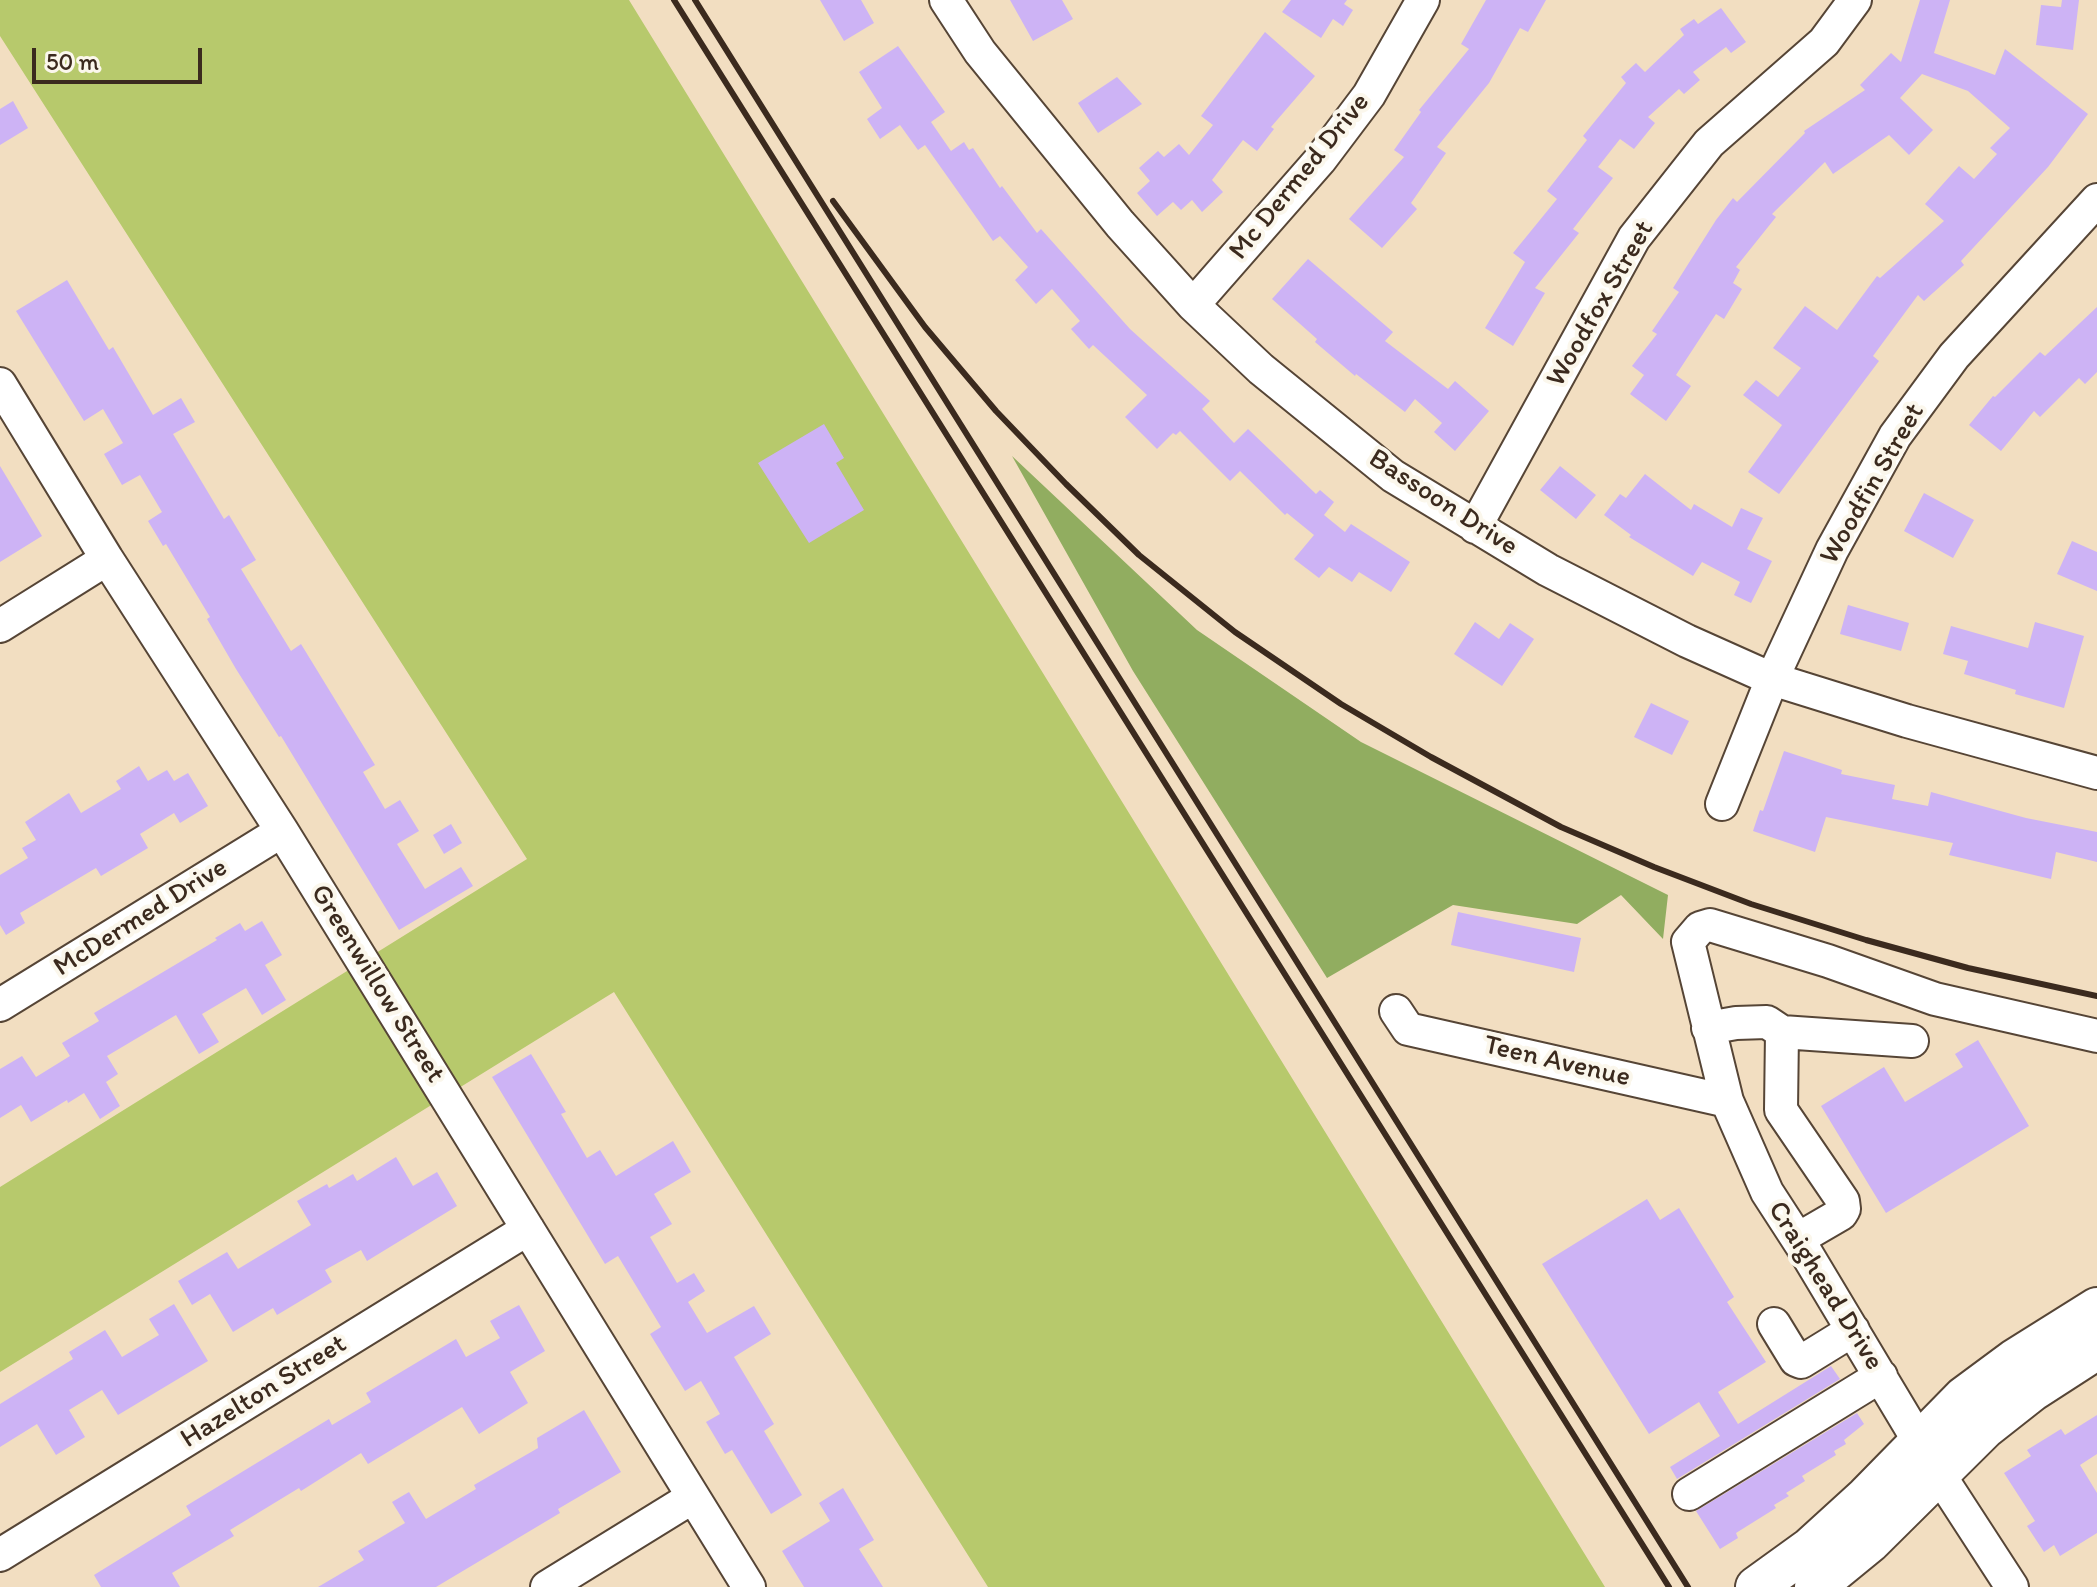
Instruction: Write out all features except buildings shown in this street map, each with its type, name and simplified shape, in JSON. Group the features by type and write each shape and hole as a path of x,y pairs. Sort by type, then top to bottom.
{"main road":[{"path":"1815,1587 1870,1542 1964,1397 2073,1350 2097,1308"},
{"path":"1756,1587 1810,1548 1855,1508 1928,1456"}],"street":[{"name":"Bassoon Drive","path":"946,0 980,52 1120,224 1193,305 1261,369 1393,476 1548,570 1687,641 1772,679 1937,730 2097,773"},
{"name":"Mc Dermed Drive","path":"1193,305 1320,160 1369,95 1423,0"},
{"name":"Woodfox Street","path":"1475,527 1634,238 1709,143 1824,42 1855,0"},
{"name":"Woodfin Street","path":"1772,679 1832,550 1895,436 1954,356 2097,200"},
{"name":"Greenwillow Street","path":"0,384 107,559 282,831 749,1587"},
{"path":"0,626 107,559"},
{"path":"1722,804 1772,679"},
{"name":"McDermed Drive","path":"0,1005 282,831"},
{"name":"Craighead Drive","path":"2012,1587 1767,1192 1727,1101 1688,942 1700,928 1710,925 1828,961 1935,999 2097,1036"},
{"name":"Teen Avenue","path":"1396,1011 1408,1029 1727,1101"},
{"path":"1708,1028 1767,1022 1782,1032 1912,1041"},
{"path":"1782,1032 1781,1110 1843,1201 1844,1209 1841,1214 1798,1239"},
{"name":"Hazelton Street","path":"0,1555 528,1229"},
{"path":"1774,1324 1796,1360 1801,1362 1853,1330"},
{"path":"1689,1494 1881,1376"},
{"path":"547,1587 693,1497"}],"green space":[{"path":"0,0 629,0 1605,1587 988,1587 614,992 0,1372 0,1187 527,859 0,36"},
{"path":"1012,456 1197,630 1361,742 1668,895 1663,939 1621,895 1577,924 1453,905 1327,978 1133,671"}],"railway":[{"path":"674,0 1669,1587"},
{"path":"695,0 1688,1587"},
{"path":"833,201 925,327 996,411 1066,484 1139,555 1235,632 1341,704 1561,827 1654,867 1751,904 1866,940 1968,968 2097,996"}]}
